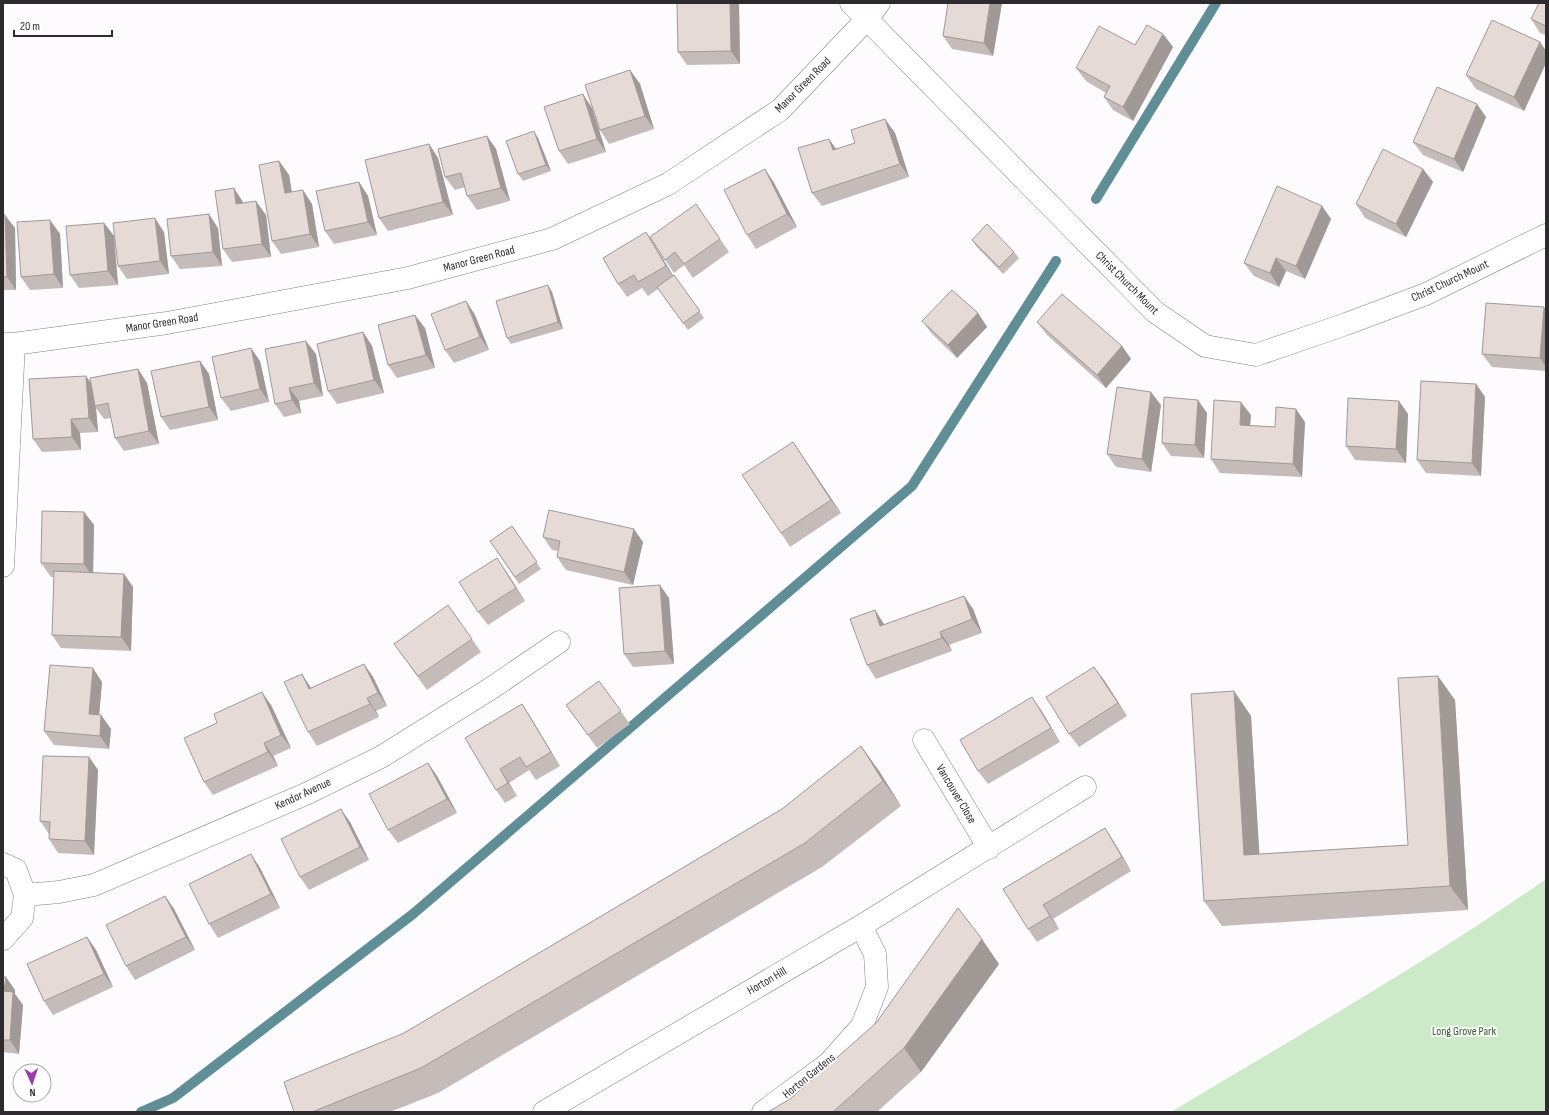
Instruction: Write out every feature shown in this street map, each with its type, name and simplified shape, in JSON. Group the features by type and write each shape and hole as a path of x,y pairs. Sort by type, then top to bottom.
{"street":[{"name":"Christ Church Mount","path":"851,3 873,11 1155,312 1204,346 1256,354 1346,324 1426,294 1546,235"},
{"name":"Manor Green Road","path":"9,344 167,323 408,278 552,239 668,184 780,110 873,11"},
{"path":"3,566 9,344"},
{"name":"Kendor Avenue","path":"25,895 59,892 94,885 308,793 381,757 490,689 559,642"},
{"name":"Vancouver Close","path":"924,740 989,848"},
{"name":"Horton Hill","path":"544,1112 861,926 989,848 1085,787"},
{"path":"3,864 16,870 25,895 22,918 3,939"},
{"name":"Horton Gardens","path":"763,1112 828,1063 862,1026 877,987 876,954 861,926"}],"green space":[{"name":"Long Grove Park","path":"1546,879 1546,1112 1171,1112 1408,970"}],"building":[{"path":"677,3 730,3 731,51 678,52"},
{"path":"948,3 990,3 984,43 943,36"},
{"path":"1539,3 1546,3 1546,26 1531,19"},
{"path":"1492,20 1540,42 1514,97 1466,75"},
{"path":"1147,25 1163,34 1123,107 1104,97 1110,86 1076,68 1099,26 1135,45"},
{"path":"630,70 645,116 600,130 585,85"},
{"path":"1437,87 1477,104 1454,159 1413,142"},
{"path":"583,94 597,139 559,151 544,107"},
{"path":"885,119 900,164 812,193 798,148 829,139 833,150 855,143 851,130"},
{"path":"534,131 546,165 518,174 506,141"},
{"path":"487,136 501,188 467,196 461,173 445,177 438,149"},
{"path":"429,144 443,202 379,218 365,160"},
{"path":"1383,149 1423,169 1396,224 1356,204"},
{"path":"279,161 285,193 303,190 310,234 272,241 259,165"},
{"path":"765,169 787,214 747,235 724,190"},
{"path":"359,182 368,222 325,231 316,191"},
{"path":"1277,186 1322,206 1296,266 1276,258 1270,273 1244,263"},
{"path":"234,188 236,204 256,201 262,244 223,249 215,191"},
{"path":"696,204 720,239 684,264 675,252 665,260 650,237"},
{"path":"209,214 213,252 171,256 167,219"},
{"path":"3,215 5,215 7,277 3,277"},
{"path":"155,218 160,261 118,266 113,223"},
{"path":"50,220 54,274 21,277 17,222"},
{"path":"104,223 108,271 70,275 66,226"},
{"path":"987,224 1014,252 999,267 972,240"},
{"path":"646,232 666,266 638,282 634,275 618,284 603,258"},
{"path":"674,275 700,311 683,323 657,287"},
{"path":"548,285 558,322 507,338 496,301"},
{"path":"952,290 978,313 948,345 922,321"},
{"path":"1062,294 1122,346 1097,375 1037,322"},
{"path":"466,301 480,337 445,350 431,314"},
{"path":"1486,303 1544,307 1540,358 1482,354"},
{"path":"415,315 426,355 388,365 378,325"},
{"path":"363,332 374,380 328,391 317,344"},
{"path":"306,341 314,383 289,388 292,400 275,404 265,349"},
{"path":"251,348 260,389 221,398 212,357"},
{"path":"200,361 209,407 161,417 151,371"},
{"path":"138,369 149,431 115,438 108,403 95,406 90,378"},
{"path":"86,376 89,418 71,419 72,437 33,439 29,379"},
{"path":"1421,381 1476,384 1472,463 1417,460"},
{"path":"1117,387 1151,392 1142,459 1107,454"},
{"path":"1164,397 1198,400 1195,445 1162,443"},
{"path":"1348,398 1399,401 1396,449 1346,446"},
{"path":"1214,400 1241,402 1240,425 1275,427 1276,407 1296,409 1293,464 1211,459"},
{"path":"793,442 831,500 781,533 742,475"},
{"path":"549,510 634,529 624,572 557,557 560,541 543,537"},
{"path":"42,511 84,512 84,564 41,563"},
{"path":"512,526 537,562 515,577 490,541"},
{"path":"497,558 516,588 478,612 459,582"},
{"path":"54,571 124,574 121,637 52,635"},
{"path":"660,585 665,651 624,654 619,588"},
{"path":"964,596 972,619 940,632 942,638 867,665 850,619 875,610 880,626"},
{"path":"448,605 472,639 418,676 394,644"},
{"path":"364,664 378,693 367,698 370,704 308,732 284,682 302,674 309,689"},
{"path":"50,665 93,668 89,714 101,715 100,736 44,731"},
{"path":"1094,667 1118,703 1069,734 1046,697"},
{"path":"1438,676 1450,886 1204,901 1191,694 1234,691 1244,855 1408,845 1398,678"},
{"path":"599,681 621,711 588,735 566,705"},
{"path":"262,692 281,735 264,743 268,752 204,782 184,738 217,723 214,714"},
{"path":"1032,697 1051,728 978,771 960,740"},
{"path":"522,704 551,752 526,767 520,757 500,769 508,783 496,790 465,738"},
{"path":"861,746 883,781 805,843 421,1068 312,1112 294,1112 284,1082 404,1033 782,809"},
{"path":"43,756 89,757 85,841 49,839 50,822 40,821"},
{"path":"428,763 447,799 388,830 369,794"},
{"path":"341,809 360,847 300,877 281,839"},
{"path":"1105,828 1122,857 1043,905 1050,916 1028,929 1003,889"},
{"path":"251,854 271,894 209,924 189,884"},
{"path":"165,896 186,937 126,966 106,925"},
{"path":"958,908 982,939 904,1048 833,1112 768,1112 790,1099 876,1023"},
{"path":"87,937 104,974 44,1001 27,964"},
{"path":"3,977 6,977 4,991 13,992 10,1040 3,1040"}],"waterway":[{"path":"1096,199 1216,3"},
{"path":"141,1112 173,1098 413,914 912,486 1056,261"}]}
